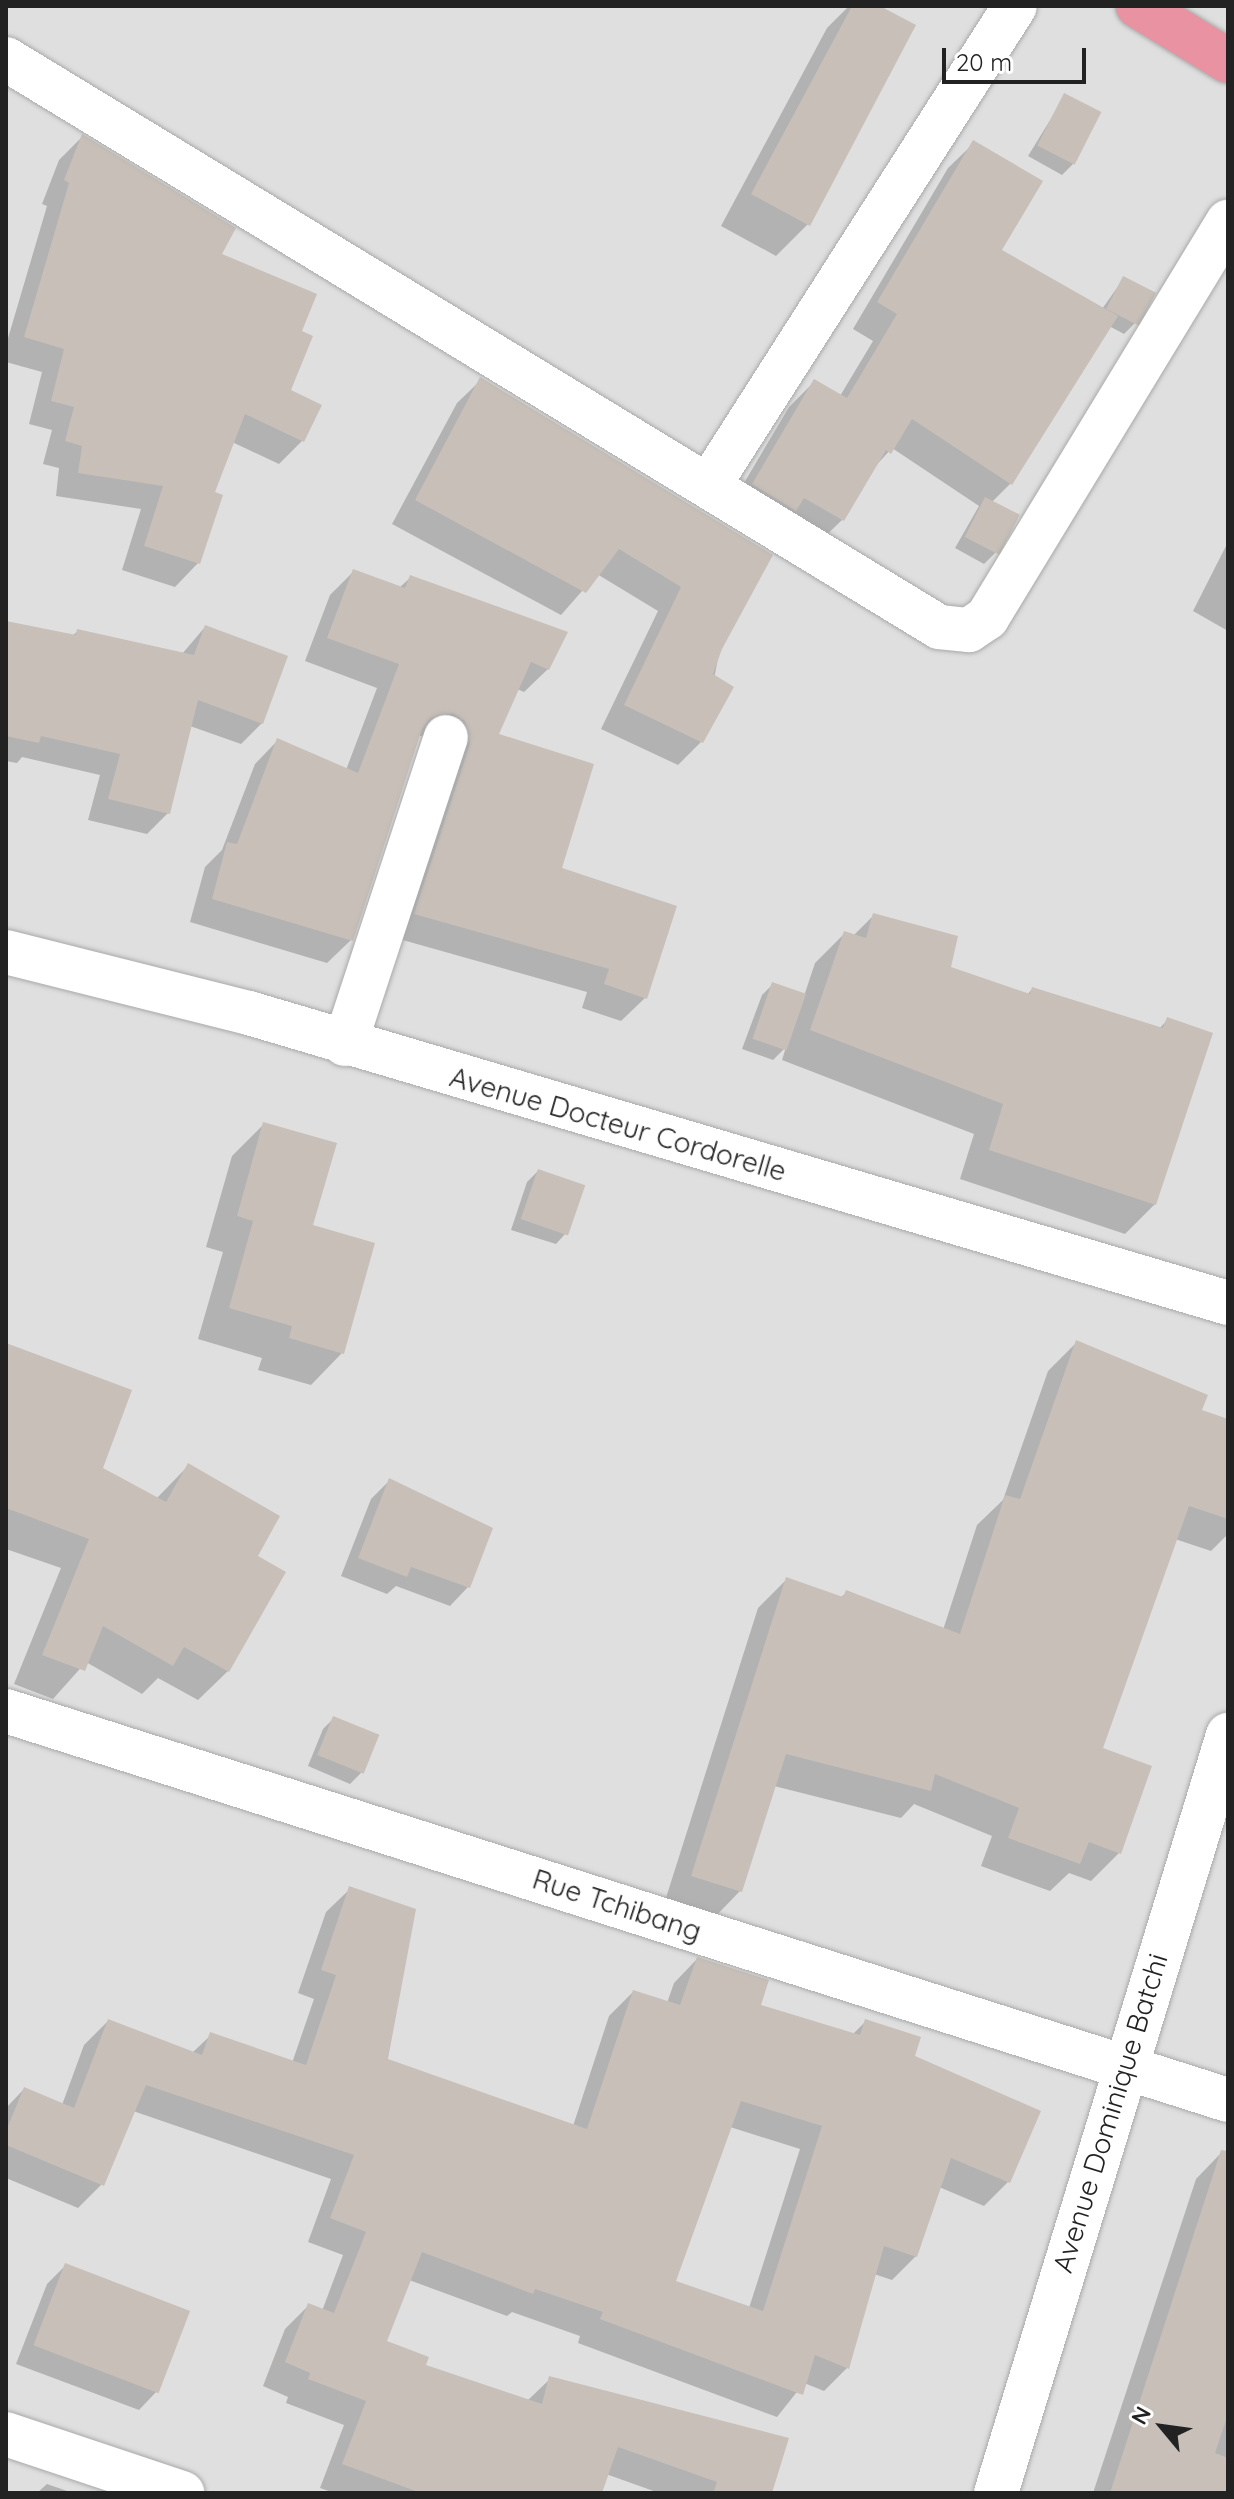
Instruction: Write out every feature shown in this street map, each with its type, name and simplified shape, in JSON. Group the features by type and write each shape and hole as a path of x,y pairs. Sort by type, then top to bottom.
{"highway":[{"path":"1138,6 1228,61"}],"street":[{"path":"709,485 1015,6"},
{"path":"6,59 939,627 969,630 987,618 1228,222"},
{"path":"345,1044 446,737"},
{"name":"Avenue Docteur Cordorelle","path":"6,952 146,984 1228,1303"},
{"name":"Rue Tchibang","path":"6,1711 1228,2100"},
{"name":"Avenue Dominique Batchi","path":"996,2493 1123,2066 1228,1735"},
{"path":"6,2434 182,2493"}],"shaded area":[{"path":"6,6 1228,6 1228,2493 6,2493"}],"building":[{"path":"852,6 880,6 916,25 810,226 751,194"},
{"path":"1064,93 1101,112 1075,165 1037,146"},
{"path":"82,134 236,228 222,254 317,294 302,331 313,336 291,390 322,405 304,442 245,414 215,492 223,495 200,564 144,546 163,486 78,473 82,446 65,441 74,407 51,401 64,349 24,337 69,183 64,180"},
{"path":"973,140 1043,181 1002,250 1118,316 1012,485 912,419 891,454 886,450 844,521 804,498 796,511 752,484 814,379 847,398 897,314 877,302"},
{"path":"1123,276 1156,293 1139,326 1106,309"},
{"path":"480,377 773,555 722,649 713,674 734,687 703,743 624,705 681,587 619,549 586,593 415,500"},
{"path":"985,497 1020,515 999,555 965,537"},
{"path":"353,569 405,588 410,575 568,632 549,670 531,662 499,734 594,764 562,868 677,906 647,999 604,984 609,969 414,914 470,744 465,721 453,713 430,718 422,729 353,941 212,899 227,842 237,844 277,738 358,773 399,664 327,638"},
{"path":"6,621 76,635 77,629 194,655 205,625 288,656 263,724 198,700 170,814 108,799 120,754 41,736 39,743 6,736"},
{"path":"873,913 958,936 951,967 1030,994 1032,987 1163,1028 1167,1017 1213,1033 1156,1205 989,1150 1003,1104 810,1030 844,931 866,938"},
{"path":"772,982 806,994 787,1050 752,1039"},
{"path":"263,1122 337,1143 313,1225 375,1243 344,1354 289,1338 292,1326 229,1308 253,1221 237,1216"},
{"path":"538,1169 585,1185 568,1235 521,1219"},
{"path":"1076,1340 1208,1395 1202,1410 1228,1419 1228,1519 1189,1506 1103,1748 1152,1766 1121,1854 1089,1842 1080,1864 1008,1838 1019,1808 935,1774 931,1791 786,1754 742,1892 691,1876 786,1577 843,1597 846,1590 960,1634 1005,1495 1020,1499"},
{"path":"6,1343 132,1390 103,1468 166,1502 188,1463 280,1516 258,1556 286,1572 229,1672 184,1647 173,1666 103,1626 85,1671 42,1655 89,1539 6,1508"},
{"path":"389,1478 493,1528 470,1588 411,1567 407,1577 358,1558"},
{"path":"333,1716 379,1735 364,1774 317,1755"},
{"path":"349,1886 416,1909 388,2059 587,2129 633,1990 680,2005 697,1957 769,1980 761,2005 860,2035 865,2019 921,2037 915,2056 1041,2111 1010,2183 951,2158 917,2257 884,2246 849,2369 815,2355 803,2395 600,2319 603,2312 535,2289 533,2294 422,2252 387,2341 429,2357 426,2365 542,2404 549,2376 789,2438 772,2493 713,2493 717,2482 618,2447 602,2493 421,2493 342,2464 366,2401 308,2379 310,2373 285,2362 308,2303 334,2313 366,2232 330,2218 354,2155 146,2085 104,2186 6,2145 6,2131 24,2087 74,2108 108,2019 202,2055 210,2032 306,2065 336,1975 321,1970","holes":["741,2101 822,2126 763,2311 676,2281"]},
{"path":"1221,2150 1228,2151 1228,2414 1215,2453 1228,2458 1228,2493 1110,2493"},
{"path":"65,2263 190,2311 159,2393 33,2345"}]}
